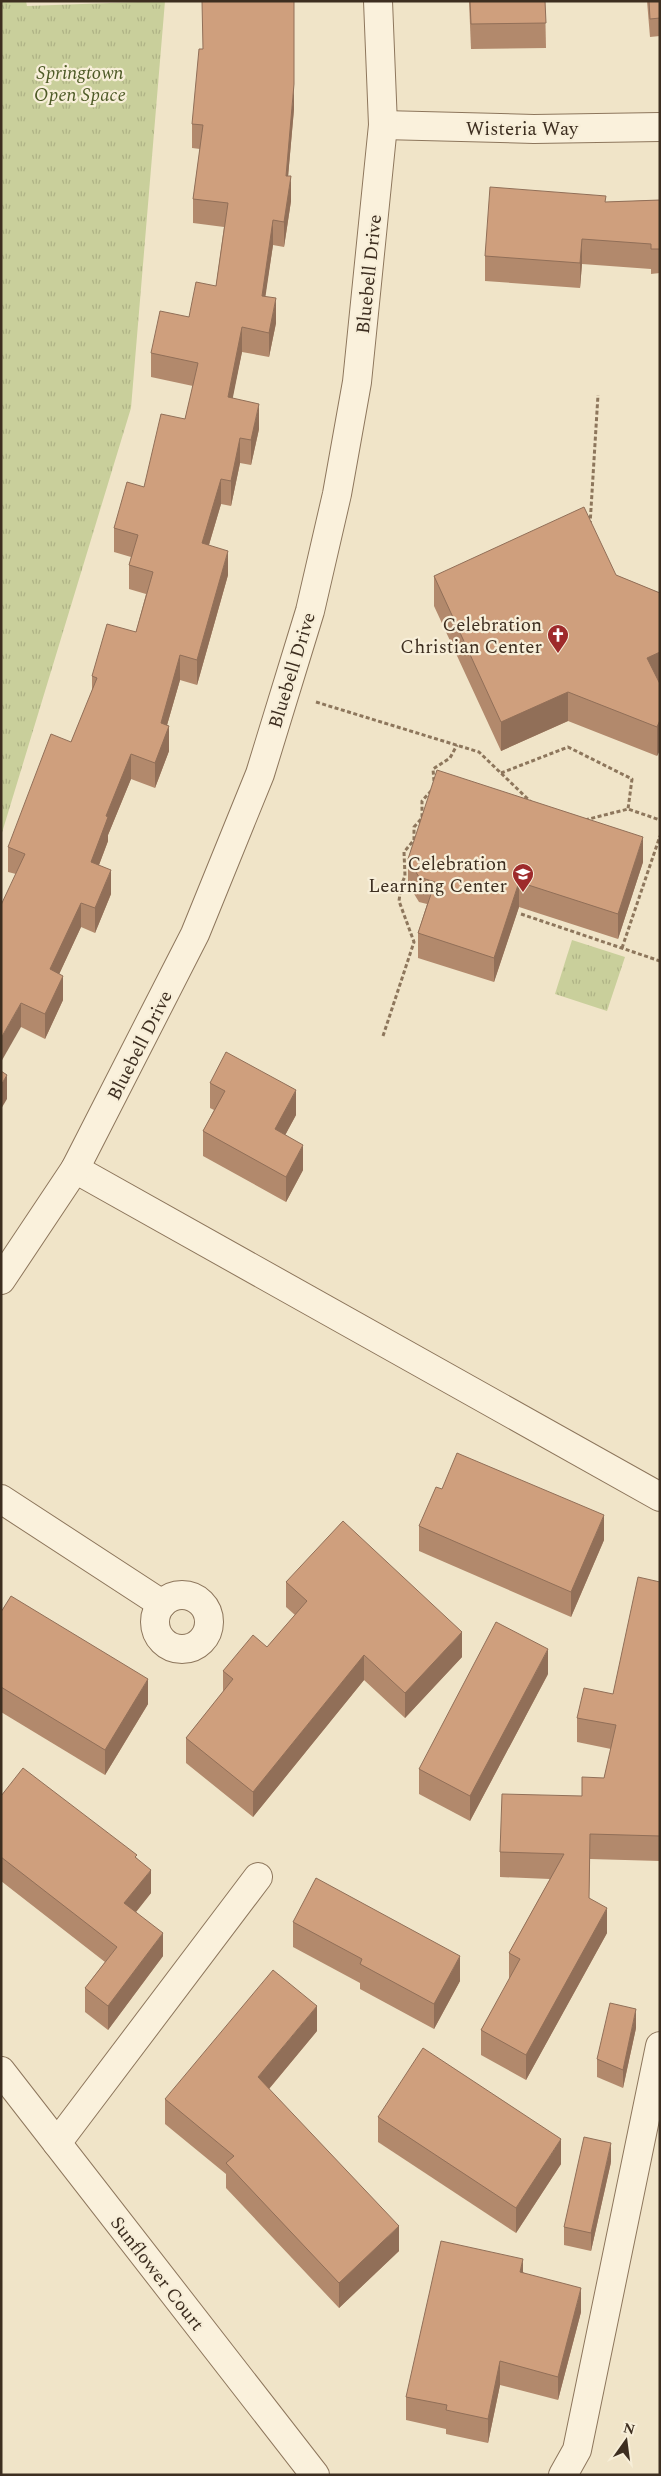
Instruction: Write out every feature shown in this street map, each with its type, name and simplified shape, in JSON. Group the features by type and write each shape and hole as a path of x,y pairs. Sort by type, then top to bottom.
{"street":[{"name":"Bluebell Drive","path":"1,1280 75,1169 195,934 260,774 310,611 337,494 357,382 383,126 378,1"},
{"name":"Wisteria Way","path":"383,126 534,129 660,127"},
{"path":"75,1169 660,1498"},
{"path":"1,1499 162,1604"},
{"path":"57,2143 258,1877"},
{"path":"563,2475 577,2450 660,2046"},
{"name":"Sunflower Court","path":"1,2071 301,2470"}],"path":[{"path":"590,533 598,395"},
{"path":"284,692 479,752 536,806"},
{"path":"383,1036 414,942 399,901 401,886 405,876 404,852 414,840 414,827 422,818 422,801 434,788 433,769 450,758 457,745"},
{"path":"501,773 568,747 632,779 628,809"},
{"path":"578,818 587,820 628,809 660,820"},
{"path":"622,948 660,836"},
{"path":"521,914 660,961"}],"green space":[{"name":"Springtown Open Space","path":"1,1 26,1 27,6 165,1 131,408 1,836"},
{"path":"572,940 625,957 607,1011 555,994"}],"building":[{"path":"202,1 294,1 294,84 286,176 291,176 284,222 273,220 262,296 276,298 269,333 242,327 228,397 259,404 251,440 240,438 231,481 221,479 202,543 228,551 197,660 180,655 161,723 169,726 155,763 131,754 106,816 108,817 91,862 111,870 95,908 81,903 50,969 63,976 45,1014 21,1003 1,1038 1,905 25,854 8,847 51,734 71,742 97,678 92,676 107,624 136,632 153,572 129,565 138,535 114,528 127,482 144,487 161,414 185,419 198,363 151,353 160,311 189,317 196,282 216,286 228,203 193,199 203,125 192,124 199,49 203,49"},
{"path":"470,1 545,1 546,23 471,24"},
{"path":"649,1 660,1 660,18 650,19"},
{"path":"490,187 606,196 605,202 660,200 660,249 651,249 651,244 582,239 580,263 485,256"},
{"name":"Celebration Christian Center","path":"584,507 616,575 660,593 660,652 647,658 660,684 660,720 657,727 568,692 501,722 434,576"},
{"name":"Celebration Learning Center","path":"437,770 643,837 618,914 519,882 494,958 418,933 435,882 419,877 408,859"},
{"path":"226,1052 296,1090 275,1129 303,1145 286,1177 203,1131 225,1091 210,1083"},
{"path":"1,1071 7,1075 1,1085"},
{"path":"457,1453 604,1515 571,1592 419,1526 436,1487 442,1489"},
{"path":"343,1521 462,1632 405,1693 364,1655 253,1792 186,1738 233,1679 223,1671 253,1635 267,1647 307,1601 286,1582"},
{"path":"638,1577 660,1582 660,1836 590,1834 589,1898 607,1908 526,2055 481,2030 520,1959 509,1953 564,1854 500,1852 502,1794 582,1796 582,1777 604,1778 616,1725 577,1718 584,1688 613,1694"},
{"path":"11,1596 148,1679 105,1750 1,1687 1,1612"},
{"path":"496,1622 548,1649 470,1796 419,1769"},
{"path":"23,1768 137,1855 135,1857 151,1870 124,1903 163,1933 108,2006 85,1988 117,1947 1,1857 1,1796"},
{"path":"316,1878 460,1956 434,2004 360,1964 362,1959 293,1922"},
{"path":"273,1970 317,2006 258,2077 399,2226 339,2283 226,2163 234,2156 165,2099"},
{"path":"610,2003 636,2009 623,2070 597,2059"},
{"path":"423,2048 561,2139 516,2208 378,2117"},
{"path":"584,2137 611,2143 591,2233 564,2227"},
{"path":"441,2241 523,2259 520,2272 581,2288 558,2377 500,2361 488,2419 446,2410 447,2405 406,2397"}],"place":[{"name":"Celebration Christian Center","path":"558,654"},
{"name":"Celebration Learning Center","path":"523,893"}]}
